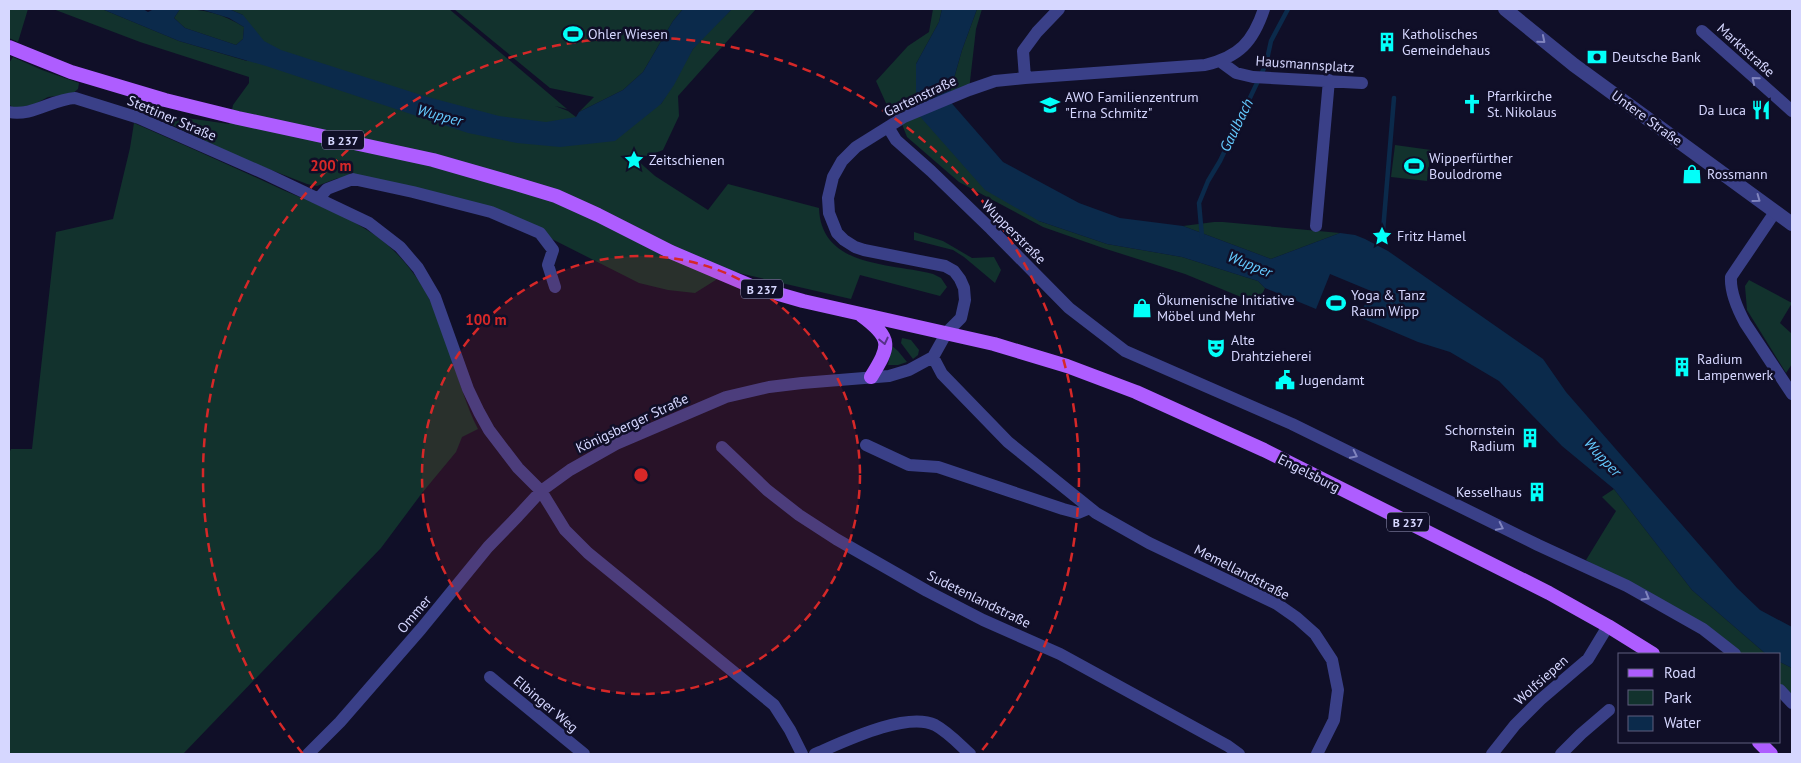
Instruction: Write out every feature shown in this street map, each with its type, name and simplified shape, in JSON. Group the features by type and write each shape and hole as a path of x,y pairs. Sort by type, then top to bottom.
{"main road":[{"name":"B 237","path":"9,47 71,72 165,100 238,118 433,160 548,194 598,215 671,252 751,286 803,301 947,332"},
{"path":"858,313 878,328 886,342 884,355 871,377"},
{"name":"Engelsburg","path":"947,332 1067,366 1136,392 1200,420 1498,567 1608,626 1651,653"},
{"path":"1760,743 1771,754"}],"street":[{"path":"1025,78 1023,51 1037,32 1059,9"},
{"name":"Gartenstraße","path":"947,332 961,318 965,300 964,288 957,275 945,266 855,247 844,240 834,226 829,214 828,198 833,177 837,168 856,148 904,117 995,81 1205,66 1221,62 1236,53 1249,41 1258,27 1264,9"},
{"name":"Untere Straße","path":"1505,9 1574,65 1792,224"},
{"name":"Marktstraße","path":"1702,31 1792,112"},
{"name":"Hausmannsplatz","path":"1221,62 1236,73 1253,77 1362,83"},
{"path":"1316,226 1329,80"},
{"name":"Stettiner Straße","path":"9,112 24,113 68,98 98,104 139,118 319,198 378,229 400,247 418,268 435,297 478,412 489,430 518,468 541,491"},
{"name":"Wupperstraße","path":"888,127 896,140 931,170 1069,308 1125,351 1275,416 1538,545 1627,586 1703,629 1733,653"},
{"path":"319,198 327,189 352,179 414,192 490,212 540,233 553,250 548,265 555,287"},
{"path":"1775,212 1731,277 1730,284 1739,313 1792,394"},
{"path":"933,357 947,332"},
{"name":"Königsberger Straße","path":"541,491 570,470 616,444 726,397 768,387 900,373 933,357"},
{"name":"Memellandstraße","path":"933,357 942,374 1008,442 1103,518 1149,544 1277,604 1315,634 1332,660 1338,690 1334,720 1317,754"},
{"path":"866,445 909,465 938,468 1078,513 1090,508"},
{"name":"Sudetenlandstraße","path":"722,447 767,490 798,515 836,539 951,604 1060,654 1228,746 1239,754"},
{"path":"541,491 565,530 588,553 774,705 802,754"},
{"name":"Ommer","path":"308,754 346,715 421,629 488,547 541,491"},
{"name":"Wolfsiepen","path":"1492,754 1515,725 1540,700 1588,659 1608,626"},
{"name":"Elbinger Weg","path":"490,677 584,754"},
{"path":"1781,691 1792,704"},
{"path":"1561,754 1609,710"},
{"path":"815,754 876,728 911,722 934,724 949,734 970,754"}],"green space":[{"path":"9,9 28,9 18,42 9,38"},
{"path":"53,9 102,9 179,41 247,61 244,28 243,39 236,45 185,28 174,18 180,9 214,13 244,27 243,15 229,9 449,9 567,109 555,106 568,111 576,117 661,104 693,49 707,33 732,9 756,9 678,96 679,116 663,150 637,160 655,176 708,210 728,184 819,208 823,228 832,242 845,252 879,264 933,274 941,278 947,287 940,296 860,275 851,299 730,271 695,293 668,290 639,283 540,233 491,212 338,178 317,186 307,184 243,159 145,112 229,124 233,105 249,83 249,77 140,42"},
{"path":"454,9 683,9 673,21 643,72 623,90 579,112 594,97 550,88"},
{"path":"933,9 942,9 939,22 916,64 1039,221 1107,244 1182,257 1258,281 1265,288 1258,304 1185,274 1043,227 959,182 907,137 900,119 890,112 876,81 908,46 929,32"},
{"path":"977,9 982,9 976,29 969,90 948,99 962,50"},
{"path":"13,57 79,83 78,89 72,94 48,97 35,104 14,109 9,104 9,63"},
{"path":"134,123 342,216 375,235 390,247 415,275 433,307 447,342 470,412 478,429 462,437 456,452 422,493 381,548 183,754 9,754 9,453 11,449 32,449 56,232 113,219"},
{"path":"1395,145 1431,150 1427,181 1391,177"},
{"path":"1214,222 1340,233 1271,259 1183,226"},
{"path":"914,232 943,241 972,258 994,257 1001,270 995,283 953,250 914,240"},
{"path":"1749,280 1792,303 1780,323 1792,334 1792,364 1786,373 1747,310 1745,286"},
{"path":"902,338 911,340 919,350 918,355 913,359 901,343"},
{"path":"892,346 907,362 898,365 888,365"},
{"path":"1614,489 1692,590 1765,653 1733,653 1586,560 1616,511 1602,497"},
{"path":"1781,662 1792,668 1792,694 1781,689"}],"water":[{"name":"Wupper","path":"102,9 143,9 148,12 154,9 180,9 174,18 185,28 236,45 243,39 244,27 229,18 200,9 229,9 243,15 264,41 281,50 424,96 499,116 546,122 576,117 579,112 623,90 643,72 673,21 683,9 732,9 693,49 674,85 661,104 615,141 560,147 517,143 468,133 266,66 179,41"},
{"name":"Wupper","path":"942,9 977,9 962,50 948,99 1003,162 1079,203 1120,218 1183,226 1271,259 1340,233 1355,235 1388,251 1543,359 1566,392 1737,588 1760,610 1792,627 1792,668 1781,662 1781,653 1765,653 1692,590 1614,489 1562,446 1499,381 1450,352 1418,342 1359,317 1371,291 1330,274 1316,309 1265,288 1258,281 1182,257 1107,244 1039,221 985,190 916,112 916,64 939,22"}],"waterway":[{"name":"Gaulbach","path":"1202,237 1199,203 1266,64 1271,41 1288,9"},
{"path":"1383,231 1394,98"}],"place":[{"name":"Ohler Wiesen","path":"573,34"},
{"name":"Katholisches Gemeindehaus","path":"1387,42"},
{"name":"Deutsche Bank","path":"1597,57"},
{"name":"Pfarrkirche St. Nikolaus","path":"1472,104"},
{"name":"AWO Familienzentrum \"Erna Schmitz\"","path":"1050,105"},
{"name":"Da Luca","path":"1761,110"},
{"name":"Zeitschienen","path":"634,160"},
{"name":"Wipperfürther Boulodrome","path":"1414,166"},
{"name":"Rossmann","path":"1692,174"},
{"name":"Fritz Hamel","path":"1382,236"},
{"name":"Yoga & Tanz Raum Wipp","path":"1336,303"},
{"name":"Ökumenische Initiative Möbel und Mehr","path":"1142,308"},
{"name":"Alte Drahtzieherei","path":"1216,348"},
{"name":"Radium Lampenwerk","path":"1682,367"},
{"name":"Jugendamt","path":"1285,380"},
{"name":"Schornstein Radium","path":"1530,438"},
{"name":"Kesselhaus","path":"1537,492"}]}
